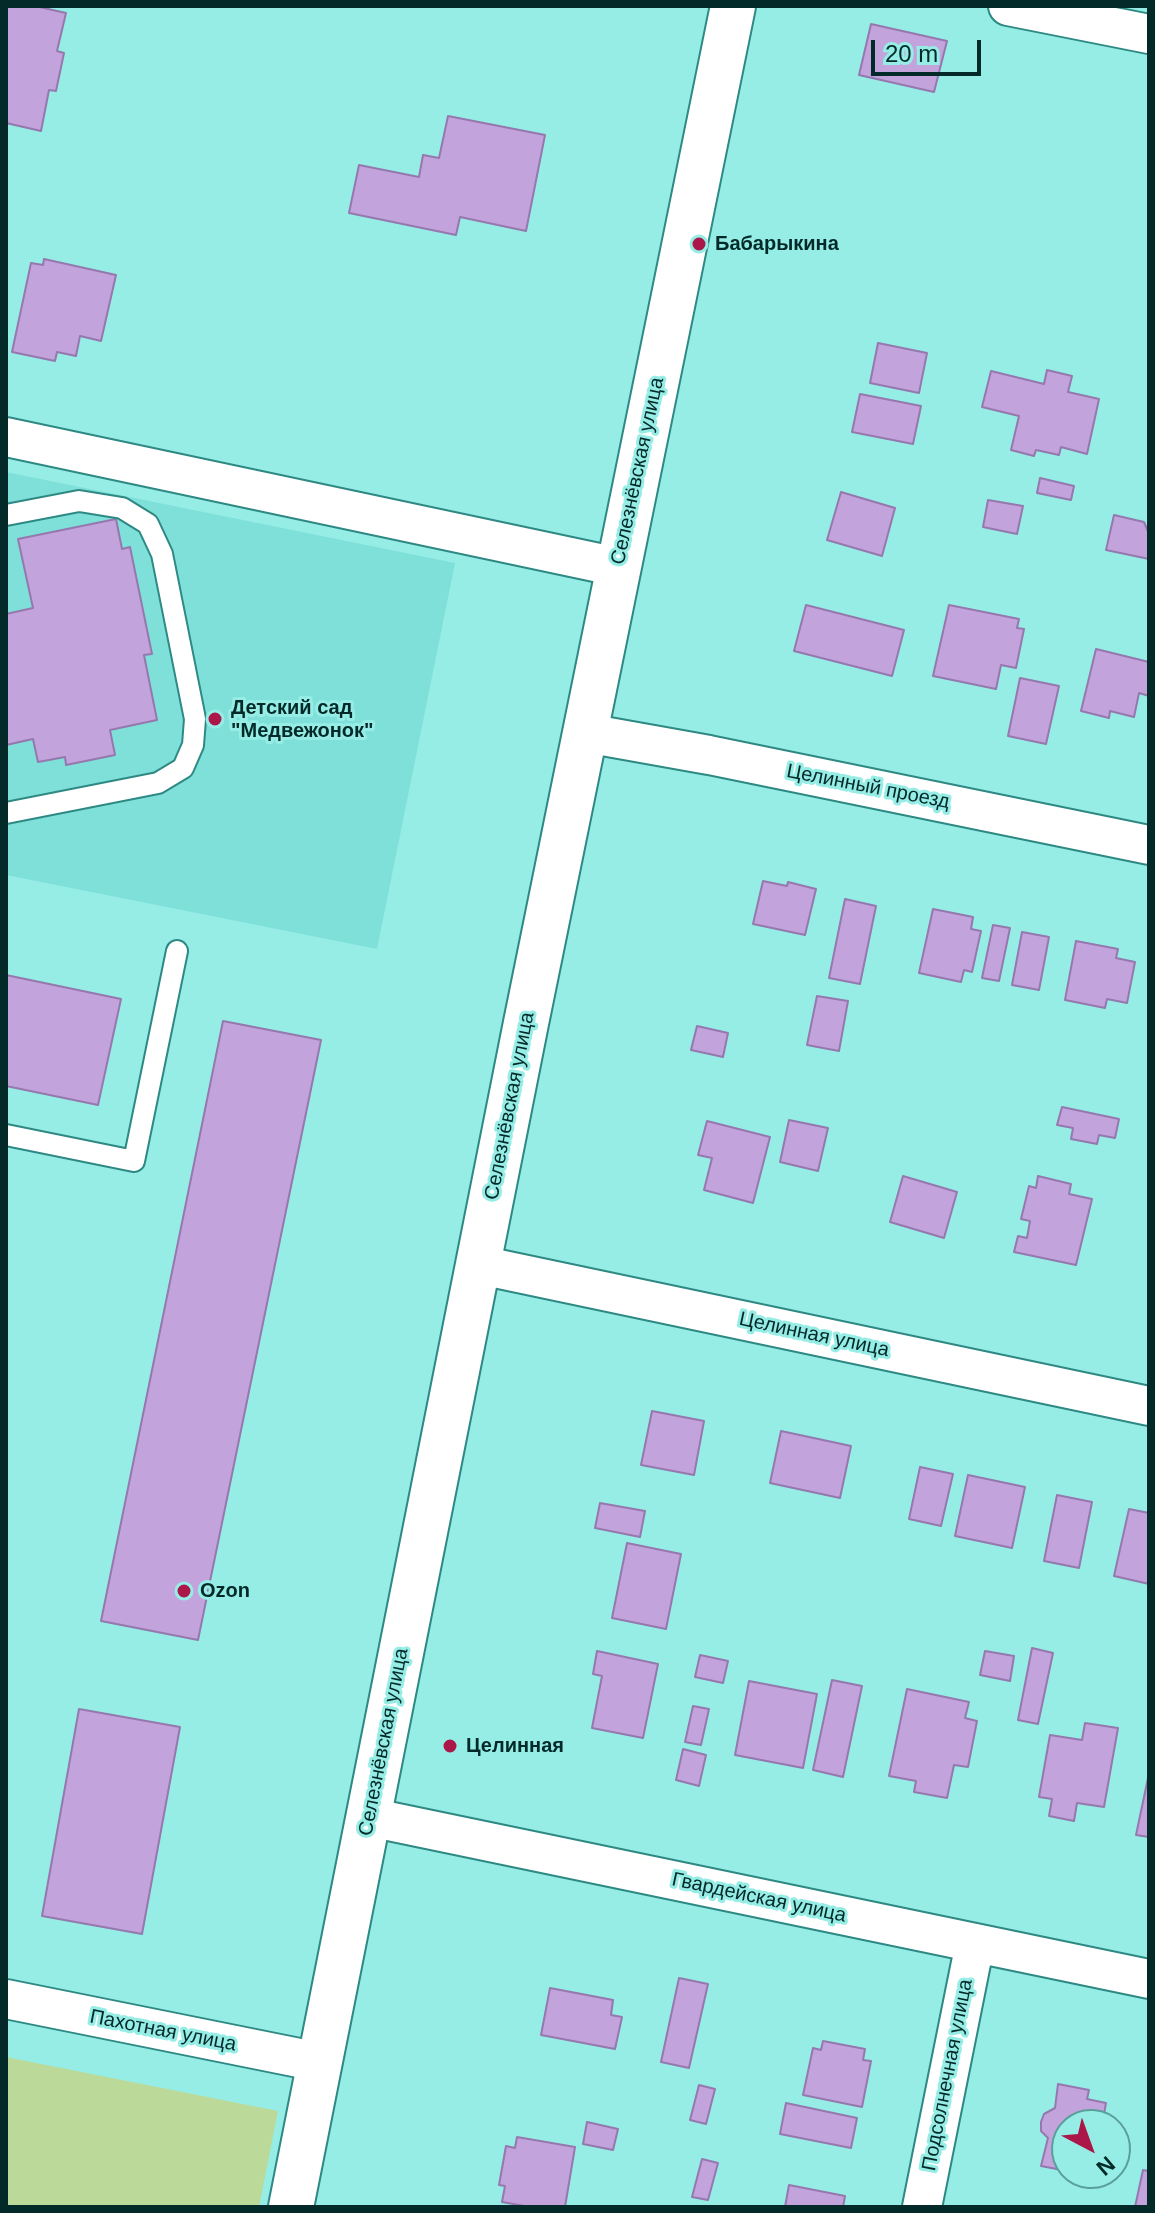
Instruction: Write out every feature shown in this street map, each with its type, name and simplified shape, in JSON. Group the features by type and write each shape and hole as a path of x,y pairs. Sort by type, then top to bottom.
{"street":[{"name":"Селезнёвская улица","path":"291,2207 733,6"},
{"path":"1008,6 1149,34"},
{"path":"6,437 618,567"},
{"name":"Целинный проезд","path":"586,733 724,758 1149,845"},
{"name":"Целинная улица","path":"480,1265 1149,1406"},
{"name":"Гвардейская улица","path":"369,1817 1149,1979"},
{"name":"Подсолнечная улица","path":"922,2207 975,1943"},
{"name":"Пахотная улица","path":"6,1999 319,2062"}],"lane":[{"path":"6,515 79,501 122,508 148,524 162,554 195,719 193,745 183,768 158,783 6,813"},
{"path":"6,1135 134,1161 177,951"}],"shaded area":[{"name":"Детский сад \"Медвежонок\"","path":"6,472 455,563 377,949 6,875"}],"green space":[{"path":"6,2057 278,2111 259,2207 6,2207"}],"building":[{"path":"6,6 35,6 66,13 57,51 64,53 56,91 49,90 41,131 6,123"},
{"path":"871,24 947,41 934,92 859,75"},
{"path":"448,116 545,135 526,231 460,217 456,235 349,213 359,165 419,177 423,155 439,158"},
{"path":"44,259 116,275 101,341 80,336 76,356 57,352 55,361 12,352 31,263 43,265"},
{"path":"878,343 927,353 919,393 870,383"},
{"path":"1047,370 1072,376 1068,392 1099,399 1087,454 1061,447 1059,455 1036,450 1034,456 1011,450 1019,416 982,407 991,371 1044,384"},
{"path":"860,394 921,406 913,444 852,432"},
{"path":"1040,478 1074,486 1071,500 1037,493"},
{"path":"841,492 895,508 882,556 827,540"},
{"path":"988,500 1023,506 1017,534 983,527"},
{"path":"1114,515 1144,522 1149,534 1149,559 1106,550"},
{"path":"116,519 122,549 130,547 152,654 144,655 157,720 110,730 115,755 66,765 65,757 38,762 33,739 6,745 6,614 33,608 18,539"},
{"path":"806,605 904,630 892,676 794,651"},
{"path":"949,605 1019,619 1017,628 1024,629 1016,668 1001,665 996,689 933,676"},
{"path":"1096,649 1149,662 1149,696 1139,693 1134,717 1110,711 1109,718 1081,711"},
{"path":"1020,678 1059,686 1046,744 1008,736"},
{"path":"763,881 787,886 788,882 816,889 805,935 753,924"},
{"path":"845,899 876,906 860,984 829,978"},
{"path":"933,909 973,917 971,929 981,931 972,972 964,970 961,982 919,973"},
{"path":"993,925 1010,928 999,981 982,978"},
{"path":"1022,932 1049,937 1039,990 1012,985"},
{"path":"1076,941 1118,949 1116,958 1135,962 1127,1003 1107,999 1105,1008 1065,1000"},
{"path":"6,975 121,999 98,1105 6,1086"},
{"path":"817,996 848,1001 839,1051 807,1045"},
{"path":"223,1021 321,1040 198,1640 101,1621"},
{"path":"697,1026 728,1033 723,1057 691,1050"},
{"path":"1062,1107 1119,1119 1115,1138 1099,1135 1097,1144 1071,1139 1073,1128 1057,1125"},
{"path":"789,1120 828,1128 818,1171 780,1162"},
{"path":"707,1121 770,1137 753,1203 704,1190 712,1158 698,1155"},
{"path":"903,1176 957,1192 944,1238 890,1222"},
{"path":"1038,1176 1071,1184 1069,1194 1092,1199 1076,1265 1014,1252 1018,1236 1027,1238 1030,1221 1021,1219 1029,1186 1036,1188"},
{"path":"652,1411 704,1421 694,1475 641,1465"},
{"path":"781,1431 851,1446 840,1498 770,1483"},
{"path":"920,1467 953,1474 941,1526 909,1519"},
{"path":"968,1475 1025,1487 1012,1548 955,1536"},
{"path":"1057,1495 1092,1502 1079,1568 1044,1561"},
{"path":"600,1503 645,1511 640,1537 595,1528"},
{"path":"1129,1509 1149,1513 1149,1584 1114,1576"},
{"path":"627,1543 681,1554 666,1629 612,1618"},
{"path":"1032,1648 1053,1653 1038,1724 1018,1720"},
{"path":"597,1651 658,1664 643,1738 592,1728 602,1676 593,1674"},
{"path":"985,1651 1014,1656 1010,1681 980,1675"},
{"path":"700,1655 728,1661 723,1683 695,1677"},
{"path":"832,1680 862,1686 843,1777 813,1770"},
{"path":"749,1681 817,1694 803,1768 735,1755"},
{"path":"907,1689 969,1702 965,1718 977,1721 968,1767 954,1765 947,1798 914,1792 916,1781 889,1776"},
{"path":"693,1706 709,1709 701,1745 685,1742"},
{"path":"79,1709 180,1727 142,1934 42,1916"},
{"path":"1085,1723 1118,1728 1104,1807 1077,1803 1074,1821 1049,1816 1052,1799 1039,1797 1050,1735 1082,1740"},
{"path":"683,1749 706,1755 699,1786 676,1780"},
{"path":"1149,1778 1149,1837 1136,1835"},
{"path":"679,1978 708,1984 689,2068 661,2062"},
{"path":"550,1988 613,2000 611,2015 622,2017 615,2049 541,2035"},
{"path":"823,2041 865,2049 863,2060 871,2061 862,2107 803,2095 813,2048 821,2050"},
{"path":"1058,2084 1089,2090 1087,2099 1106,2103 1105,2109 1055,2108"},
{"path":"699,2085 715,2089 706,2124 690,2120"},
{"path":"786,2103 857,2118 851,2148 780,2134"},
{"path":"1051,2110 1051,2168 1041,2166 1048,2138 1041,2131 1044,2114"},
{"path":"587,2122 618,2129 613,2150 583,2144"},
{"path":"517,2137 575,2147 565,2207 530,2207 502,2202 505,2186 499,2185 506,2146 515,2148"},
{"path":"702,2159 718,2163 708,2200 692,2197"},
{"path":"1143,2170 1149,2171 1149,2207 1135,2207"},
{"path":"789,2185 845,2196 843,2207 785,2207"}],"place":[{"name":"Бабарыкина","path":"699,244"},
{"name":"Детский сад \"Медвежонок\"","path":"215,719"},
{"name":"Ozon","path":"184,1591"},
{"name":"Целинная","path":"450,1746"}]}
